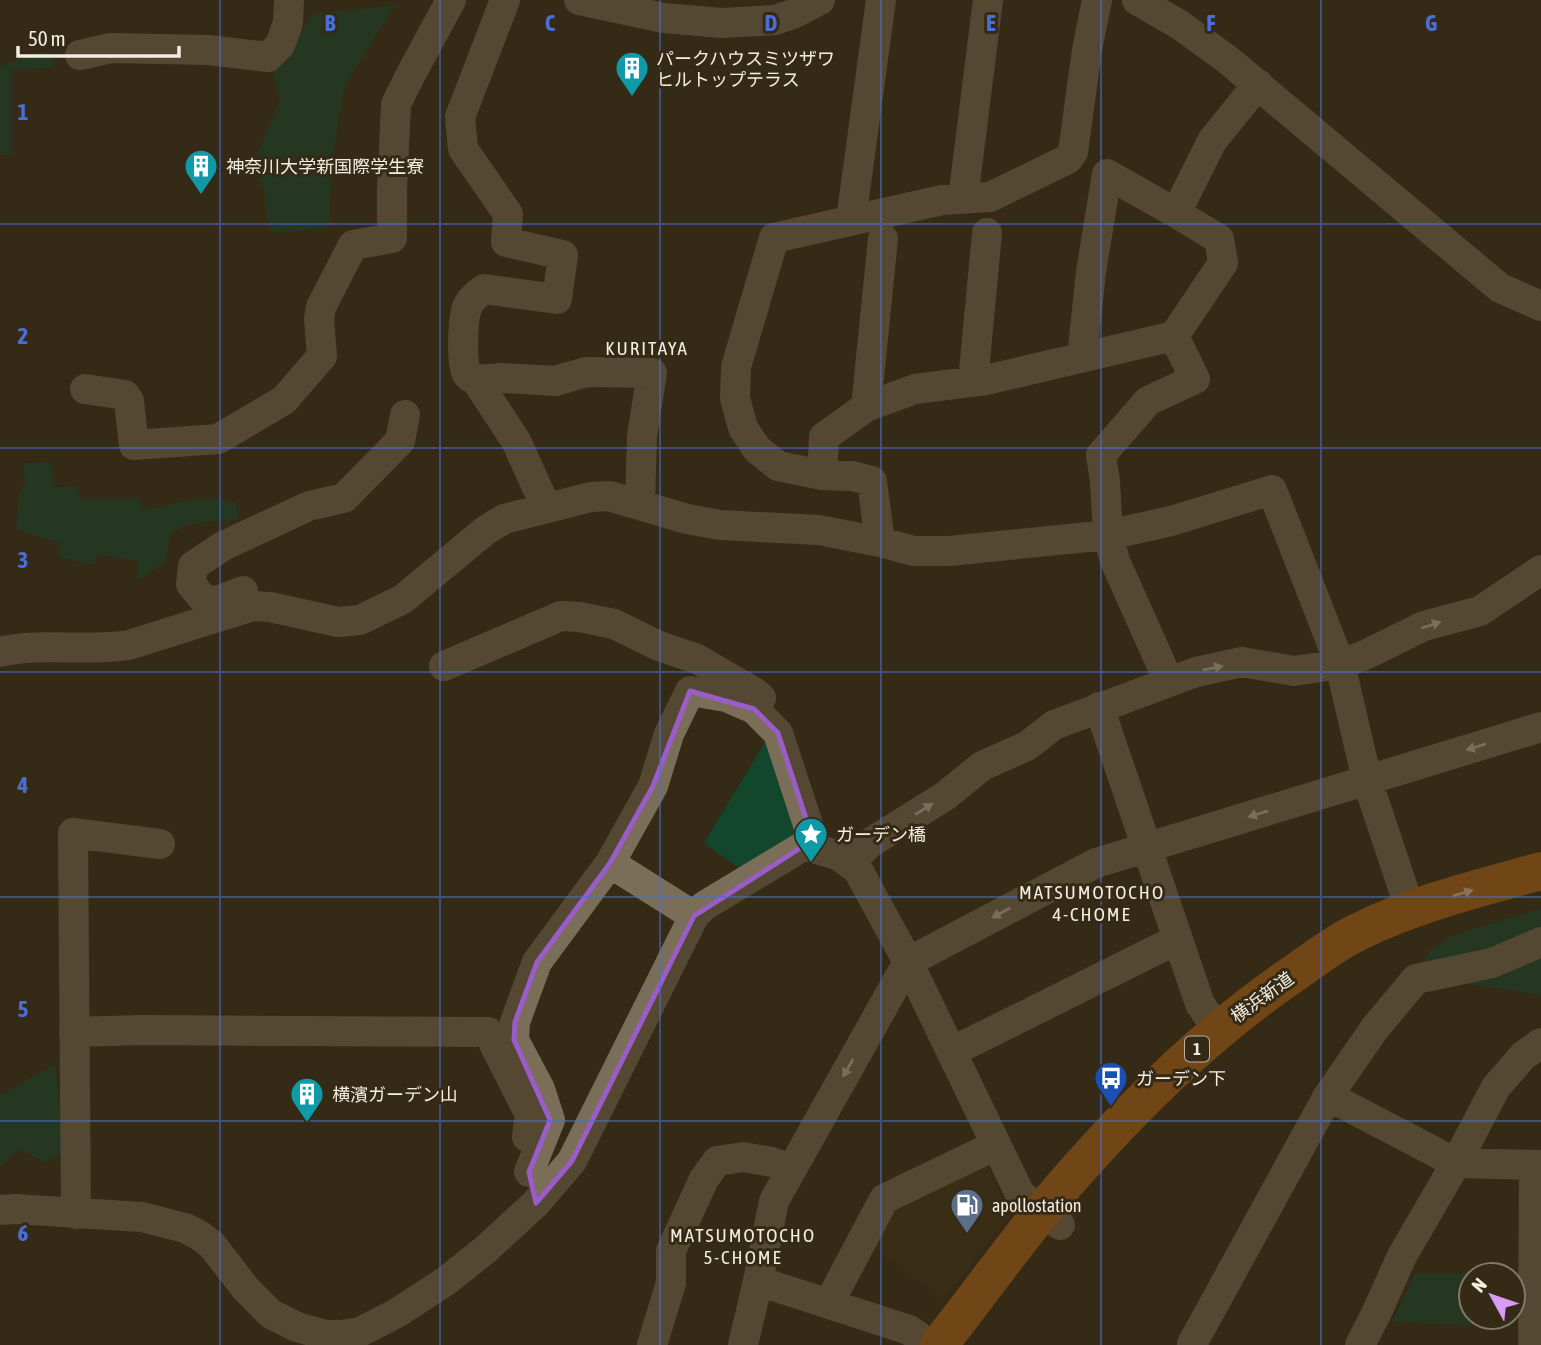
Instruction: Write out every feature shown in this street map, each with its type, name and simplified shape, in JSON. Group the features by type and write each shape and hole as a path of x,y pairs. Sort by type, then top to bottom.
{"highway":[{"name":"横浜新道","path":"969,1345 1052,1218 1081,1166 1163,1079 1218,1030 1259,997 1358,932 1409,909 1541,871"},
{"name":"横浜新道","path":"939,1345 1052,1218 1206,1065 1288,997 1364,952 1407,936 1541,896"}],"street":[{"path":"80,55 111,48 208,50 268,57 280,45 288,23 289,0"},
{"path":"85,389 125,394 129,401 134,445 218,439 284,400 322,356 319,319 321,307 353,245 393,238 396,104 451,0"},
{"path":"505,0 460,117 463,149 508,214 506,242 563,255 557,299 484,289 473,298 466,310 464,367 469,377 476,380 503,378 555,381 586,372 652,373 642,436 640,505"},
{"path":"579,0 649,8 664,18 722,23 775,20 820,0"},
{"path":"851,220 881,0"},
{"path":"963,198 988,0"},
{"path":"822,475 824,437 866,407 915,388 986,380 1174,336 1223,263 1219,239 1073,152 1097,0"},
{"path":"1137,0 1180,25 1228,60 1500,288 1539,301"},
{"path":"1176,213 1212,141 1258,84"},
{"path":"880,542 872,481 778,466 757,449 743,428 735,398 736,367 774,238 942,200 990,197 1068,159 1089,163"},
{"path":"1082,357 1091,271 1089,163"},
{"path":"973,382 987,233"},
{"path":"866,407 883,239"},
{"path":"1170,682 1115,561 1108,535 1101,455 1148,401 1195,379 1174,336"},
{"path":"476,380 516,441 546,507"},
{"path":"270,607 264,594 247,590 217,601 203,599 191,584 193,566 223,545 309,506 344,498 400,441 405,415"},
{"path":"0,652 129,645 253,606 270,607 338,622 360,620 403,599 486,530 504,519 591,497 609,496 687,519 720,525 818,530 914,551 949,551 1108,535 1171,522 1272,490 1340,664 1367,780 1409,909"},
{"path":"830,855 870,843 944,796 982,766 1027,746 1054,725 1196,672 1242,662 1294,671 1340,664 1363,656 1424,626 1480,611 1541,570"},
{"path":"444,666 561,616 614,624 659,646 697,659 754,692 788,722 802,754 830,855"},
{"path":"529,1172 550,1120 540,1089 514,1040 515,1022 537,962 610,863 653,786 669,734 690,691 726,697 754,709 778,733 830,855"},
{"path":"1099,707 1199,1004 1218,1030"},
{"path":"743,1345 774,1201 908,962 1096,863 1541,727"},
{"path":"76,1214 73,833 160,844"},
{"path":"0,1210 142,1217 185,1228 212,1245 246,1289 271,1314 297,1327 325,1335 360,1332 397,1313 446,1281 485,1250 536,1203 572,1161 694,916 704,906 805,845 858,870 908,962 1020,1194 1052,1218"},
{"path":"610,863 694,916"},
{"path":"951,1052 1178,939"},
{"path":"1192,1344 1328,1096 1375,1028 1416,979 1492,963 1541,942"},
{"path":"74,1032 488,1032 530,1115 527,1139 529,1172 536,1203"},
{"path":"1360,1345 1402,1256 1496,1087 1523,1056 1541,1043"},
{"path":"1328,1096 1456,1163 1538,1165 1533,1345"},
{"path":"829,1303 884,1199 996,1145"},
{"path":"652,1345 671,1283 671,1251 704,1179 717,1161 743,1157 772,1162 791,1169"},
{"path":"758,1281 909,1330 931,1345"}],"highlighted area":[{"path":"690,691 754,709 778,733 816,849 805,845 694,916 572,1161 536,1203 529,1172 550,1120 514,1040 515,1022 537,962 610,863 653,786"}],"shaded area":[{"path":"988,1164 1006,1206 1007,1217 944,1300 868,1243 890,1204"}],"green space":[{"path":"395,5 345,85 332,159 329,228 272,233 265,212 265,191 255,172 257,156 280,99 273,76 275,63 283,58 313,14"},
{"path":"41,52 54,53 54,67 11,71 11,155 0,155 0,66"},
{"path":"50,462 55,487 77,486 81,498 139,498 143,510 206,497 236,503 238,520 209,521 183,526 170,536 166,561 138,581 137,561 99,555 95,565 58,557 60,543 16,530 19,494 25,481 22,463"},
{"path":"767,739 799,836 742,870 704,843"},
{"path":"1541,908 1541,995 1461,983 1419,968 1431,949 1451,936"},
{"path":"55,1064 65,1152 46,1163 19,1149 0,1167 0,1096"},
{"path":"1415,1273 1457,1273 1457,1325 1392,1322"}],"place":[{"name":"パークハウスミツザワ ヒルトップテラス","path":"632,98"},
{"name":"神奈川大学新国際学生寮","path":"201,196"},
{"name":"ガーデン橋","path":"811,864"},
{"name":"ガーデン下","path":"1111,1108"},
{"name":"横濱ガーデン山","path":"307,1124"},
{"name":"apollostation","path":"967,1235"}],"district":[{"name":"KURITAYA","path":"647,348"},
{"name":"MATSUMOTOCHO 4-CHOME","path":"1092,903"},
{"name":"MATSUMOTOCHO 5-CHOME","path":"743,1246"}]}
